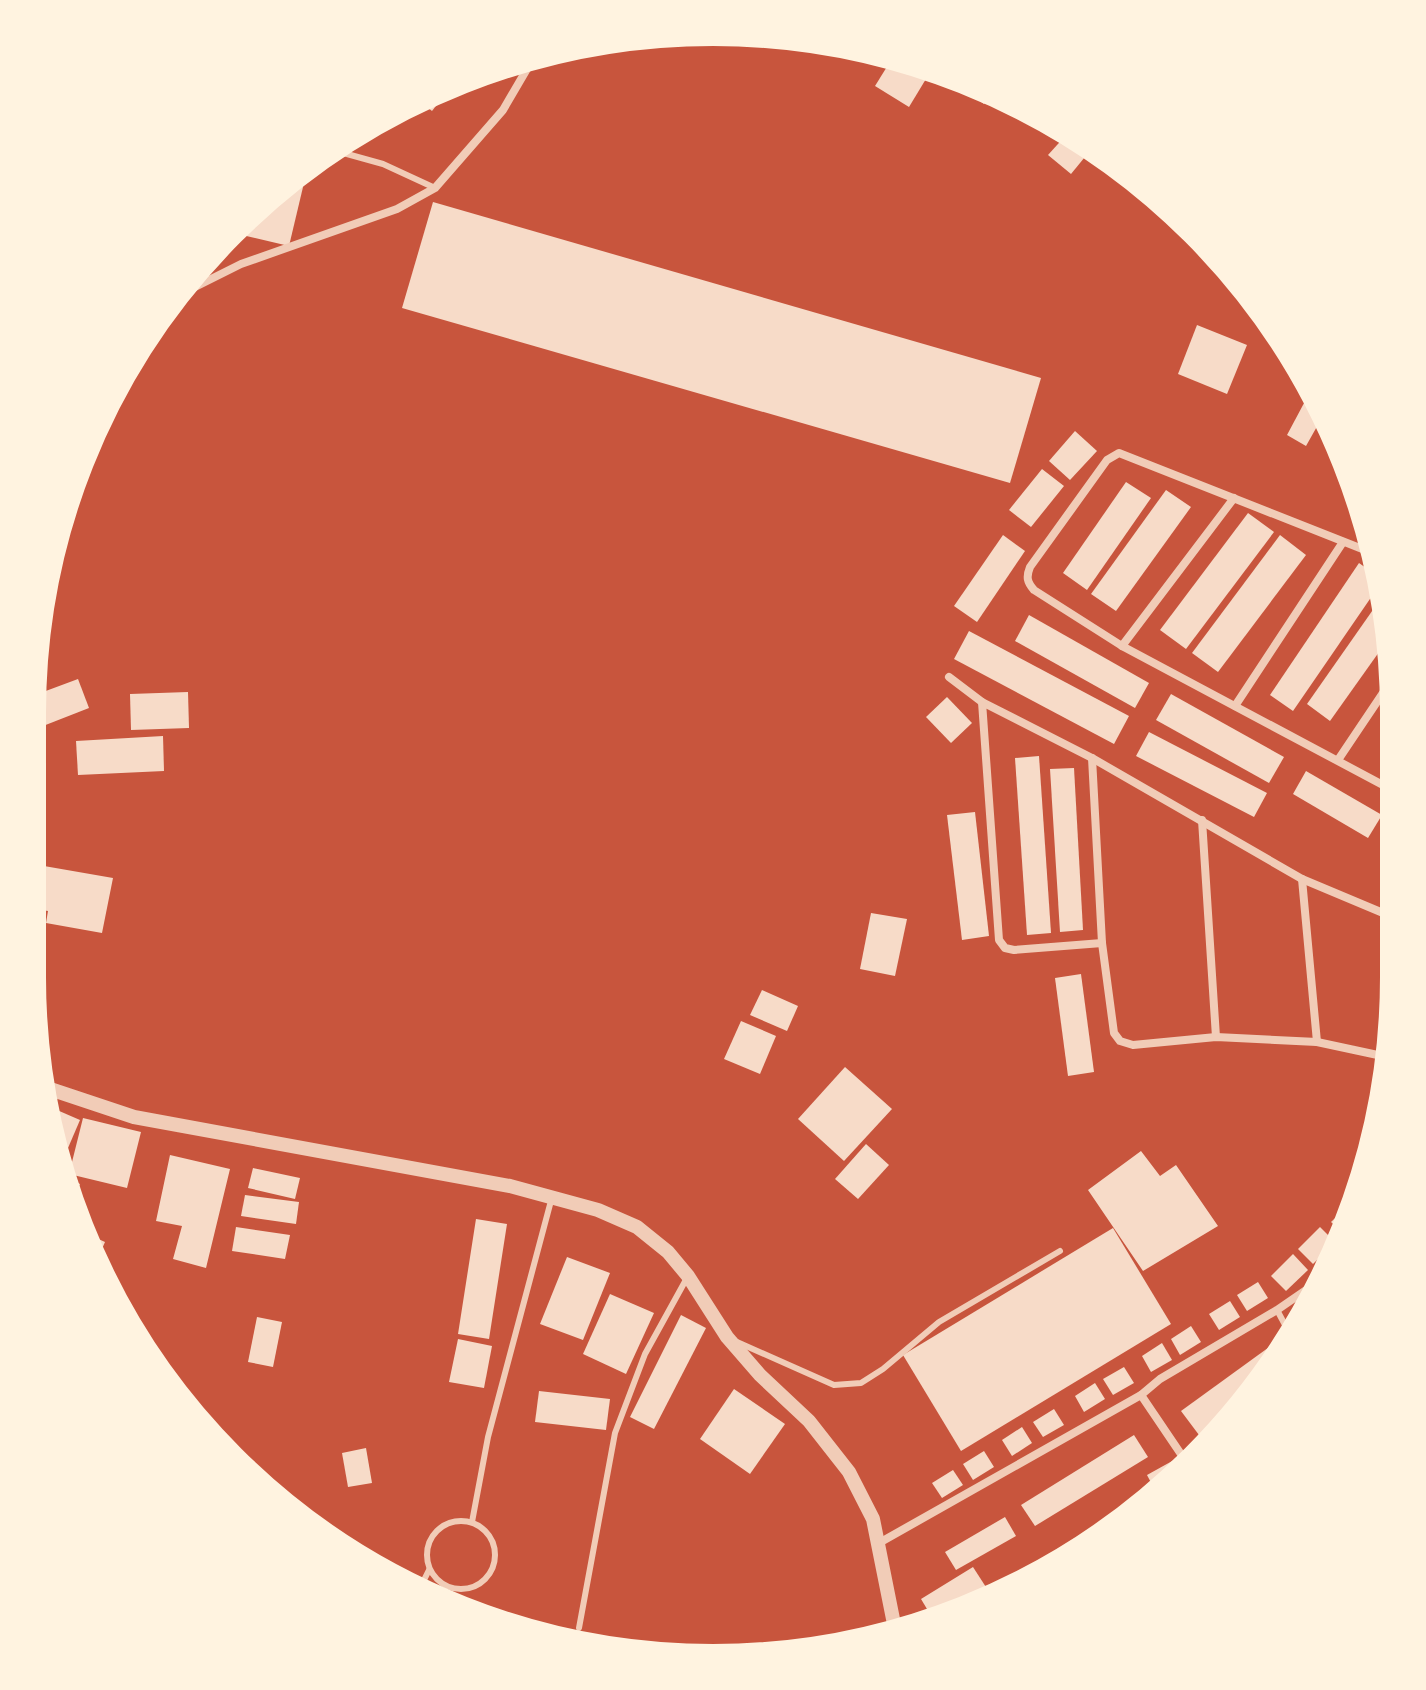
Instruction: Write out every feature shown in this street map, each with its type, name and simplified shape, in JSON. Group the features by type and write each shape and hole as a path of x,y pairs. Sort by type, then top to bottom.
{"street":[{"path":"200,285 241,264 397,209 435,188 503,110 526,71"},
{"path":"1361,549 1126,454 1112,455 1027,575 1028,584 1034,590 1122,646 1382,784"},
{"path":"1122,646 1234,498"},
{"path":"1235,706 1343,542"},
{"path":"949,677 982,702 1092,758 1302,879 1382,913"},
{"path":"1338,760 1382,695"},
{"path":"982,702 999,940 1005,948 1014,950 1102,943"},
{"path":"1092,758 1102,943 1114,1033 1120,1041 1133,1045 1216,1037 1317,1042 1377,1055"},
{"path":"1202,820 1216,1037"},
{"path":"1302,879 1317,1042"},
{"path":"54,1090 134,1117 510,1186 598,1210 637,1227 668,1252 688,1276 727,1337 809,1421 849,1472 873,1519 893,1621"},
{"path":"879,1543 1141,1395 1160,1379 1303,1292"},
{"path":"1141,1395 1181,1454"}],"lane":[{"path":"346,154 383,164 435,188"},
{"path":"472,1522 488,1437 552,1197"},
{"path":"727,1337 834,1385 861,1383 883,1369 939,1322 1060,1251"},
{"path":"579,1628 615,1433 645,1354 688,1276"},
{"path":"1277,1310 1285,1324"},
{"path":"459,1520 472,1522 484,1529 492,1540 495,1553 493,1567 476,1586 462,1590 449,1588 437,1581 429,1570 426,1557 428,1544 435,1532 446,1523 459,1520"},
{"path":"424,1580 429,1570"}],"building":[{"path":"887,67 926,79 909,107 875,86"},
{"path":"1060,142 1085,157 1071,174 1048,155"},
{"path":"304,184 289,246 245,236"},
{"path":"433,202 1041,378 1010,483 402,308"},
{"path":"1197,325 1247,345 1227,394 1178,374"},
{"path":"1305,402 1317,426 1306,446 1287,435"},
{"path":"1075,431 1097,451 1070,480 1049,461"},
{"path":"1042,469 1064,486 1031,527 1009,510"},
{"path":"1126,482 1151,498 1087,590 1063,573"},
{"path":"1166,490 1191,507 1116,611 1091,594"},
{"path":"1248,513 1274,532 1186,649 1160,630"},
{"path":"1003,535 1025,551 977,622 954,606"},
{"path":"1280,535 1306,555 1218,672 1192,653"},
{"path":"1359,563 1366,568 1371,597 1293,711 1270,695"},
{"path":"1373,609 1379,652 1330,721 1307,704"},
{"path":"1029,615 1149,683 1135,708 1015,641"},
{"path":"969,631 1129,716 1114,744 954,659"},
{"path":"78,679 89,708 44,726 44,691"},
{"path":"188,692 189,728 131,730 130,694"},
{"path":"1171,694 1284,757 1269,783 1156,720"},
{"path":"947,697 972,723 951,743 926,717"},
{"path":"1149,732 1267,793 1254,817 1136,756"},
{"path":"163,736 164,771 78,775 76,741"},
{"path":"1039,756 1051,933 1027,935 1015,758"},
{"path":"1074,768 1083,930 1060,932 1050,769"},
{"path":"1306,771 1382,815 1368,838 1293,794"},
{"path":"975,812 989,936 962,940 947,815"},
{"path":"44,866 113,878 102,933 46,923 48,911 44,910"},
{"path":"871,913 907,919 895,976 860,969"},
{"path":"1081,974 1094,1072 1068,1076 1055,978"},
{"path":"762,990 798,1006 787,1031 750,1015"},
{"path":"741,1021 776,1036 760,1074 724,1059"},
{"path":"845,1067 892,1109 844,1161 798,1119"},
{"path":"58,1110 80,1120 67,1150"},
{"path":"83,1118 141,1132 127,1188 75,1175 71,1164"},
{"path":"866,1144 889,1165 858,1199 835,1179"},
{"path":"1141,1151 1160,1176 1176,1165 1218,1226 1143,1271 1088,1190"},
{"path":"170,1155 230,1169 206,1268 173,1259 182,1226 156,1221"},
{"path":"253,1168 300,1178 295,1199 248,1188"},
{"path":"245,1195 299,1202 296,1224 241,1216"},
{"path":"476,1219 507,1224 489,1339 458,1334"},
{"path":"236,1227 290,1235 285,1259 232,1251"},
{"path":"1320,1227 1329,1236 1320,1257 1313,1264 1298,1249"},
{"path":"1113,1228 1171,1324 961,1451 903,1355"},
{"path":"1293,1254 1308,1270 1286,1291 1271,1276"},
{"path":"567,1257 610,1273 583,1340 540,1324"},
{"path":"1258,1282 1268,1298 1247,1311 1237,1295"},
{"path":"610,1294 654,1313 626,1374 583,1354"},
{"path":"1230,1301 1240,1317 1219,1330 1209,1314"},
{"path":"681,1315 706,1328 654,1429 630,1417"},
{"path":"257,1317 282,1322 273,1367 248,1362"},
{"path":"1191,1326 1201,1342 1180,1355 1171,1339"},
{"path":"458,1339 492,1346 484,1388 449,1382"},
{"path":"1162,1343 1172,1360 1151,1372 1142,1356"},
{"path":"1271,1346 1244,1384 1202,1433 1199,1435 1181,1411"},
{"path":"1124,1367 1134,1383 1113,1395 1103,1379"},
{"path":"1095,1383 1105,1399 1084,1412 1075,1396"},
{"path":"734,1389 785,1424 750,1474 700,1439"},
{"path":"539,1391 610,1399 606,1430 535,1422"},
{"path":"1054,1409 1064,1425 1043,1437 1033,1422"},
{"path":"1022,1427 1032,1443 1012,1456 1002,1440"},
{"path":"1134,1435 1148,1457 1035,1526 1021,1505"},
{"path":"366,1448 372,1483 348,1487 342,1453"},
{"path":"984,1451 994,1467 973,1480 963,1464"},
{"path":"1174,1460 1174,1461 1151,1482 1147,1475"},
{"path":"953,1470 963,1485 942,1498 932,1483"},
{"path":"1005,1517 1016,1536 956,1570 945,1552"},
{"path":"973,1567 986,1587 928,1610 921,1599"}]}
